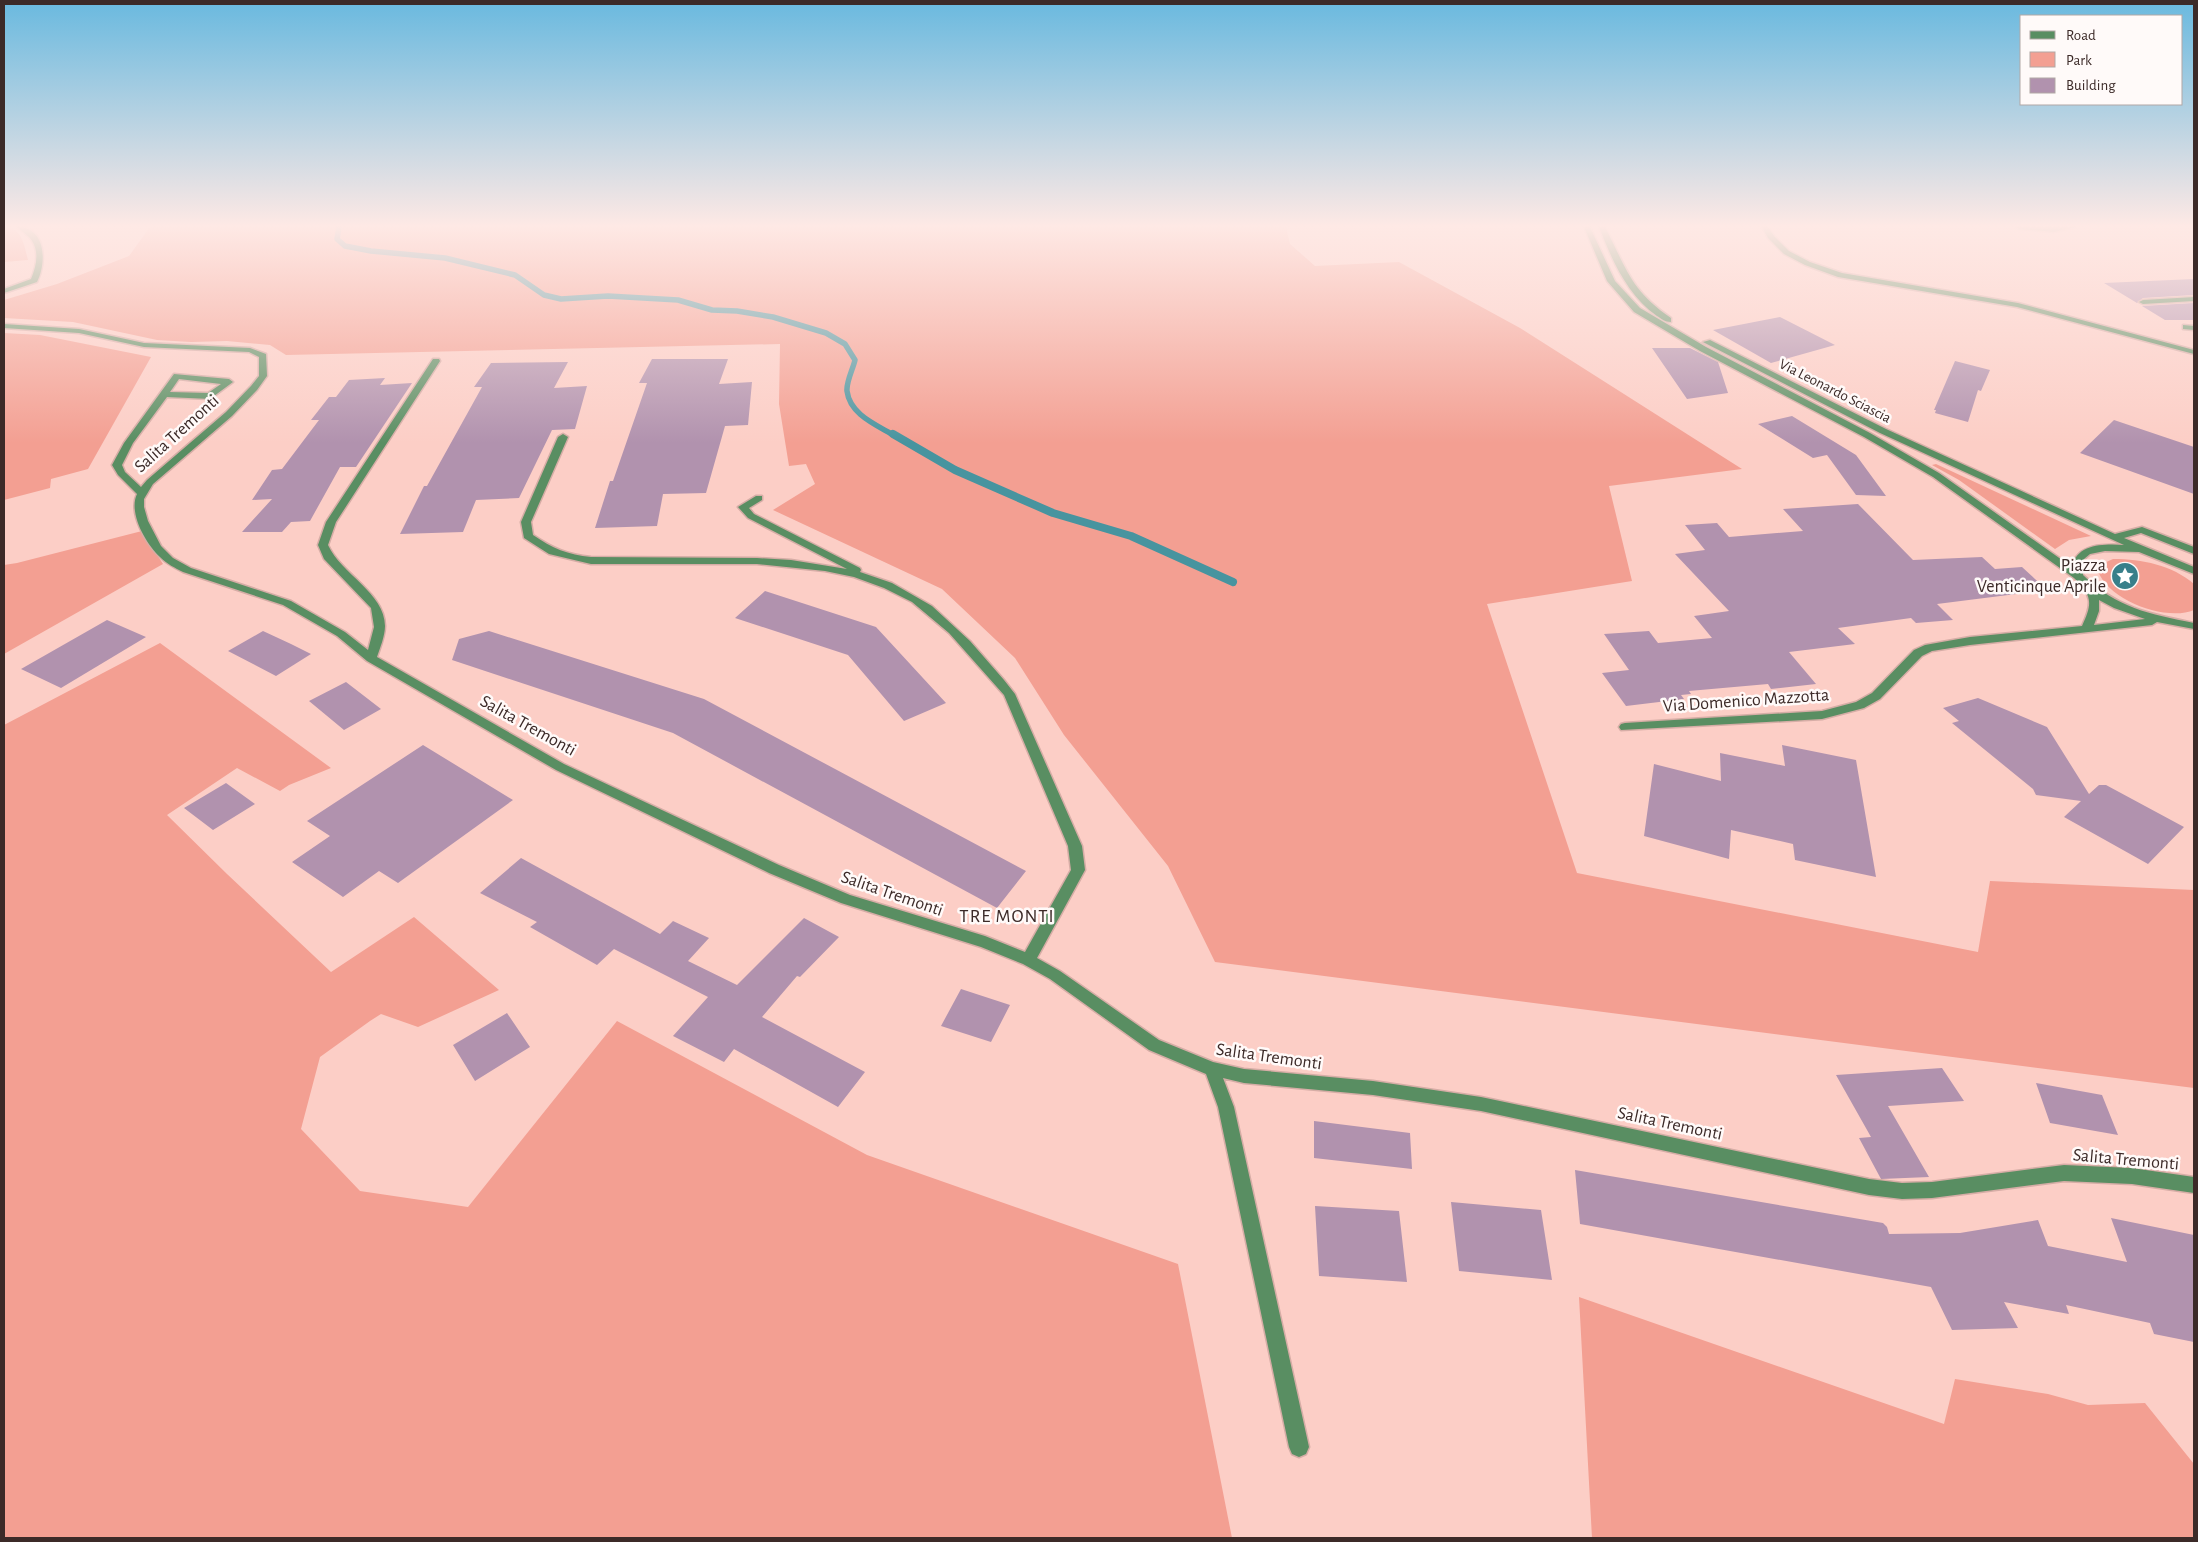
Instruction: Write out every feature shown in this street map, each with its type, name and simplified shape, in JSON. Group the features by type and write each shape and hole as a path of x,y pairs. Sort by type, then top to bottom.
{"street":[{"name":"Via Leonardo Sciascia","path":"1625,299 1637,310 1703,349 1867,435 1910,460 1982,506 2078,576 2092,591 2114,605 2162,621"},
{"name":"Via Leonardo Sciascia","path":"1642,299 1651,309 1716,346 1930,453 2147,552"},
{"path":"1987,299 2018,304 2194,352"},
{"path":"2143,302 2194,299"},
{"name":"Salita Tremonti","path":"4,326 79,332 144,345 250,350 264,356 263,376 254,388 229,414 150,482 142,493 139,511 159,551 171,562 187,570 287,603 341,634 371,658 560,767 774,869 846,899 985,942 1028,960 1055,975 1154,1045 1212,1069 1244,1076 1373,1088 1481,1104 1878,1188 1902,1191 1961,1188 2064,1173 2132,1176 2194,1185"},
{"path":"371,658 380,627 376,607 328,557 323,545 332,522 436,361"},
{"path":"142,493 121,473 117,465 129,443 164,394 177,376 229,382 210,396 164,394"},
{"path":"563,437 526,522 528,536 554,553 592,561 727,560 785,562 870,577"},
{"path":"1910,460 1930,453"},
{"path":"759,498 743,507 751,516 917,600 942,622 993,674 1009,694 1075,846 1078,870 1028,960"},
{"path":"2114,537 2142,530 2194,551"},
{"path":"2078,576 2077,559 2084,553 2096,549 2111,548 2147,552 2176,562 2194,572"},
{"path":"2086,630 2095,610 2092,591"},
{"path":"2162,621 2191,625"},
{"name":"Via Domenico Mazzotta","path":"1625,727 1822,715 1860,705 1876,696 1918,654 1929,648 1970,641 2162,621"},
{"path":"1212,1069 1226,1107 1299,1447"}],"green space":[{"path":"1467,299 1520,328 1742,469 1609,486 1632,581 1487,604 1577,873 1978,952 1990,881 2194,890 2194,1088 1215,962 1168,866 1064,735 1015,658 942,589 773,510 815,484 806,464 789,466 779,404 780,344 286,355 270,345 227,341 191,342 157,340 73,322 4,318 4,300"},
{"path":"4,333 40,335 151,357 88,469 51,479 50,488 4,500"},
{"path":"1936,464 2091,536 2069,540 2055,549 1959,480 1932,465"},
{"path":"142,531 163,564 4,654 4,565"},
{"path":"2113,559 2135,560 2156,564 2185,577 2194,584 2194,610 2182,613 2154,611 2125,599 2113,591 2098,571 2102,564"},
{"path":"160,643 331,768 289,785 280,791 237,768 167,815 331,972 414,917 499,990 418,1027 381,1014 320,1057 301,1129 360,1191 468,1207 617,1021 867,1155 1178,1264 1232,1538 4,1538 4,725"},
{"path":"1579,1297 1944,1424 1955,1379 2048,1394 2088,1405 2145,1403 2194,1464 2194,1538 1592,1538"}],"building":[{"path":"2130,299 2142,299 2137,303"},
{"path":"2194,303 2194,320 2165,320 2142,306"},
{"path":"1780,317 1835,345 1771,363 1713,330"},
{"path":"1652,348 1690,348 1718,362 1728,393 1687,399"},
{"path":"652,359 728,359 719,384 752,382 748,425 725,426 706,493 663,494 657,526 595,528 610,481 613,481 647,383 639,383"},
{"path":"1955,361 1990,370 1981,391 1978,390 1968,422 1935,413 1936,410 1934,410"},
{"path":"568,362 554,388 587,386 575,429 552,430 519,498 476,500 463,532 400,534 424,486 427,486 482,387 474,387 491,363"},
{"path":"385,378 380,385 412,383 356,467 340,467 310,521 291,522 282,532 242,532 272,499 252,500 272,470 282,469 319,420 311,420 329,397 336,397 349,380"},
{"path":"1792,416 1856,455 1886,496 1856,495 1827,455 1813,458 1758,424"},
{"path":"2114,420 2194,447 2194,494 2080,453"},
{"path":"1858,504 1913,560 1982,557 1995,569 2022,567 2047,590 1937,604 1953,620 1916,623 1911,618 1838,628 1855,644 1789,652 1816,684 1771,689 1768,684 1689,691 1691,694 1681,695 1684,699 1626,706 1602,673 1629,670 1604,634 1649,631 1658,643 1712,638 1694,616 1729,611 1675,554 1705,550 1685,525 1717,523 1729,537 1803,531 1783,509"},
{"path":"765,591 876,627 946,703 904,721 848,655 735,618"},
{"path":"107,620 146,637 61,688 21,669"},
{"path":"263,631 311,654 276,676 228,651"},
{"path":"489,631 704,699 1026,871 997,908 673,733 452,660 459,639"},
{"path":"346,682 381,709 344,730 309,701"},
{"path":"1978,698 2047,727 2089,794 2099,785 2106,785 2184,827 2148,864 2064,817 2081,801 2036,795 2033,789 1952,723 1959,721 1943,708"},
{"path":"423,745 513,800 398,883 379,871 343,897 292,862 330,836 307,821"},
{"path":"1782,745 1856,760 1876,877 1795,860 1793,844 1731,830 1729,859 1644,836 1654,764 1721,781 1720,753 1785,766"},
{"path":"226,783 255,804 213,830 184,808"},
{"path":"521,858 660,934 673,921 709,938 688,961 737,985 804,918 839,937 800,977 797,976 762,1017 865,1072 838,1107 734,1049 724,1062 673,1036 708,997 614,949 597,965 530,927 537,922 480,893"},
{"path":"961,989 1010,1005 991,1042 941,1026"},
{"path":"507,1013 530,1047 475,1081 453,1045"},
{"path":"1942,1068 1964,1101 1888,1106 1929,1177 1881,1179 1859,1138 1871,1137 1836,1075"},
{"path":"2036,1083 2102,1095 2118,1135 2050,1123"},
{"path":"1314,1121 1410,1133 1412,1169 1314,1158"},
{"path":"1575,1170 1883,1223 1887,1227 1889,1234 1960,1233 2038,1220 2048,1246 2127,1262 2111,1218 2194,1235 2194,1342 2154,1334 2150,1323 2066,1305 2069,1314 2004,1302 2018,1328 1952,1330 1931,1287 1580,1224"},
{"path":"1451,1202 1541,1210 1552,1280 1459,1271"},
{"path":"1315,1206 1399,1211 1407,1282 1319,1276"}],"waterway":[{"path":"660,299 678,300 712,310 737,311 773,317 826,333 845,344 855,360 847,387 849,399 853,407 865,418 895,436"},
{"path":"893,434 955,470 1053,513 1131,536 1233,582"}],"place":[{"name":"Piazza Venticinque Aprile","path":"2125,576"}],"district":[{"name":"TRE MONTI","path":"1007,916"}]}
